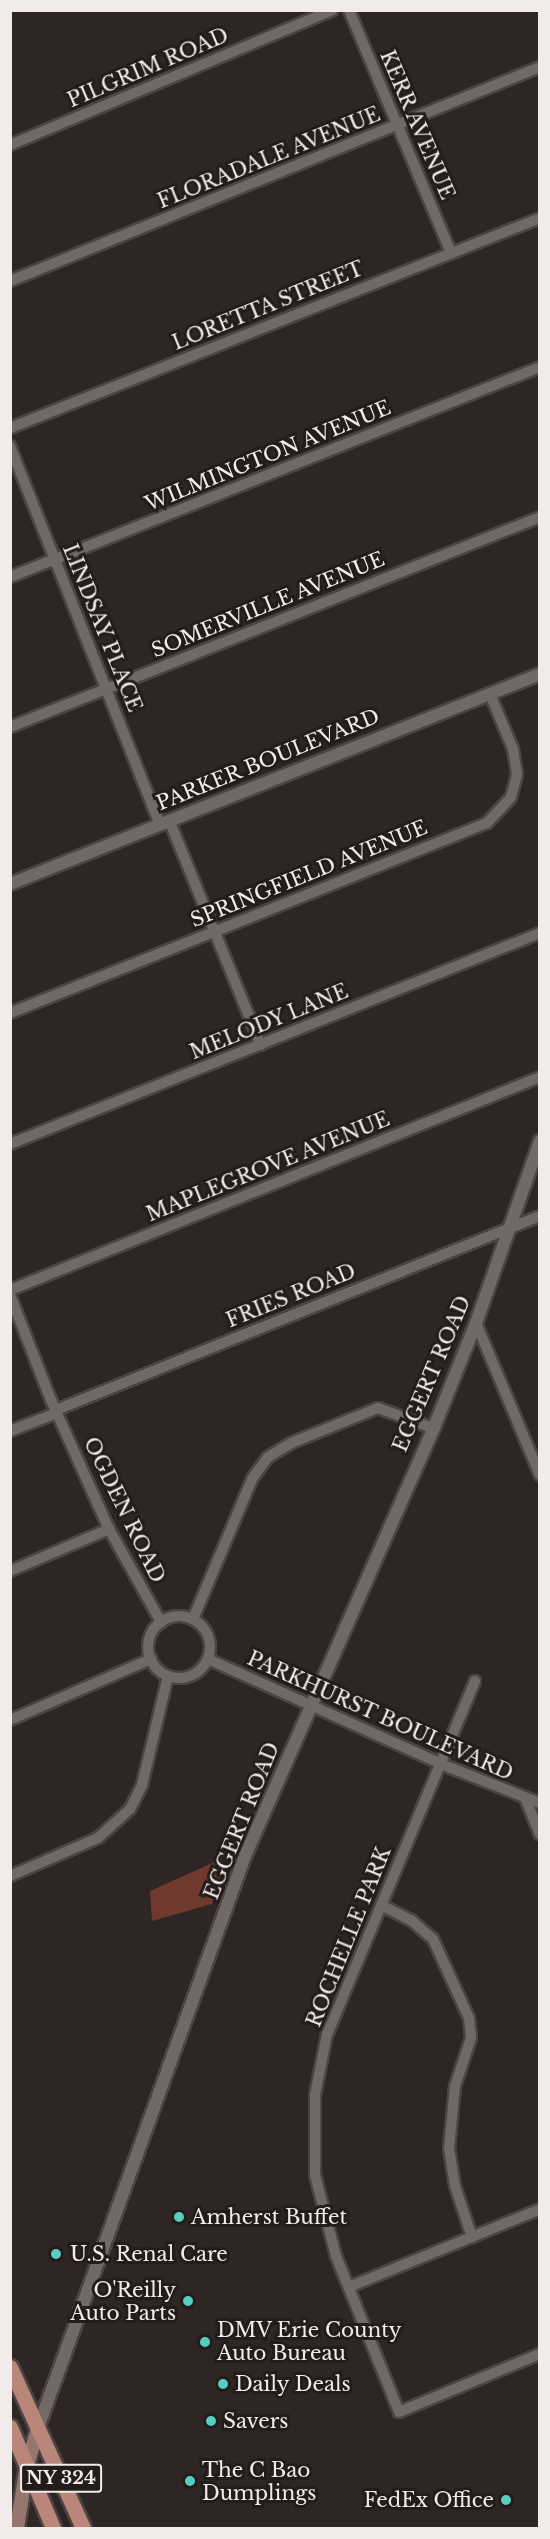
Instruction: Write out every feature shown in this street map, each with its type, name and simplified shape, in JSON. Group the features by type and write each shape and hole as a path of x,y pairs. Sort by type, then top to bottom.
{"main road":[{"name":"NY 324","path":"10,2367 83,2529"},
{"name":"NY 324","path":"10,2427 53,2529"},
{"name":"EGGERT ROAD","path":"17,2529 27,2465 38,2428"}],"street":[{"name":"PILGRIM ROAD","path":"10,145 332,10"},
{"name":"KERR AVENUE","path":"349,10 451,253"},
{"name":"FLORADALE AVENUE","path":"10,281 399,126 540,67"},
{"name":"LORETTA STREET","path":"10,428 540,218"},
{"name":"WILMINGTON AVENUE","path":"10,577 540,367"},
{"name":"LINDSAY PLACE","path":"10,446 107,689 215,932 261,1045"},
{"name":"SOMERVILLE AVENUE","path":"10,727 540,517"},
{"name":"PARKER BOULEVARD","path":"10,884 540,674"},
{"name":"SPRINGFIELD AVENUE","path":"10,1013 497,816 511,797 516,763 490,694"},
{"name":"MELODY LANE","path":"10,1144 540,933"},
{"name":"MAPLEGROVE AVENUE","path":"10,1290 540,1077"},
{"name":"EGGERT ROAD","path":"38,2428 245,1856 433,1428 476,1323 540,1141"},
{"name":"FRIES ROAD","path":"10,1431 540,1216"},
{"name":"OGDEN ROAD","path":"10,1295 56,1411 110,1528 161,1622"},
{"path":"476,1323 540,1475"},
{"path":"193,1619 252,1479 268,1457 291,1443 378,1408 433,1428"},
{"path":"10,1571 110,1528"},
{"path":"177,1616 193,1619 209,1640 208,1659 194,1674 168,1676 151,1659 149,1643 161,1622 177,1616"},
{"path":"10,1720 151,1659"},
{"name":"PARKHURST BOULEVARD","path":"208,1659 310,1707 526,1800 540,1803"},
{"path":"10,1876 98,1838 130,1809 142,1785 168,1676"},
{"name":"ROCHELLE PARK","path":"475,1681 327,2034 314,2112 313,2142 321,2208 348,2287 399,2412 540,2354"},
{"path":"526,1800 540,1834"},
{"path":"381,1905 411,1920 433,1939 469,2018 471,2038 454,2086 449,2148 455,2186 472,2237"},
{"path":"348,2287 540,2209"}],"shaded area":[{"path":"219,1860 226,1863 212,1904 152,1921 150,1891"}],"place":[{"name":"Amherst Buffet","path":"179,2217"},
{"name":"U.S. Renal Care","path":"56,2254"},
{"name":"O'Reilly Auto Parts","path":"188,2301"},
{"name":"DMV Erie County Auto Bureau","path":"205,2342"},
{"name":"Daily Deals","path":"223,2384"},
{"name":"Savers","path":"211,2421"},
{"name":"The C Bao Dumplings","path":"190,2481"},
{"name":"FedEx Office","path":"506,2500"}]}
